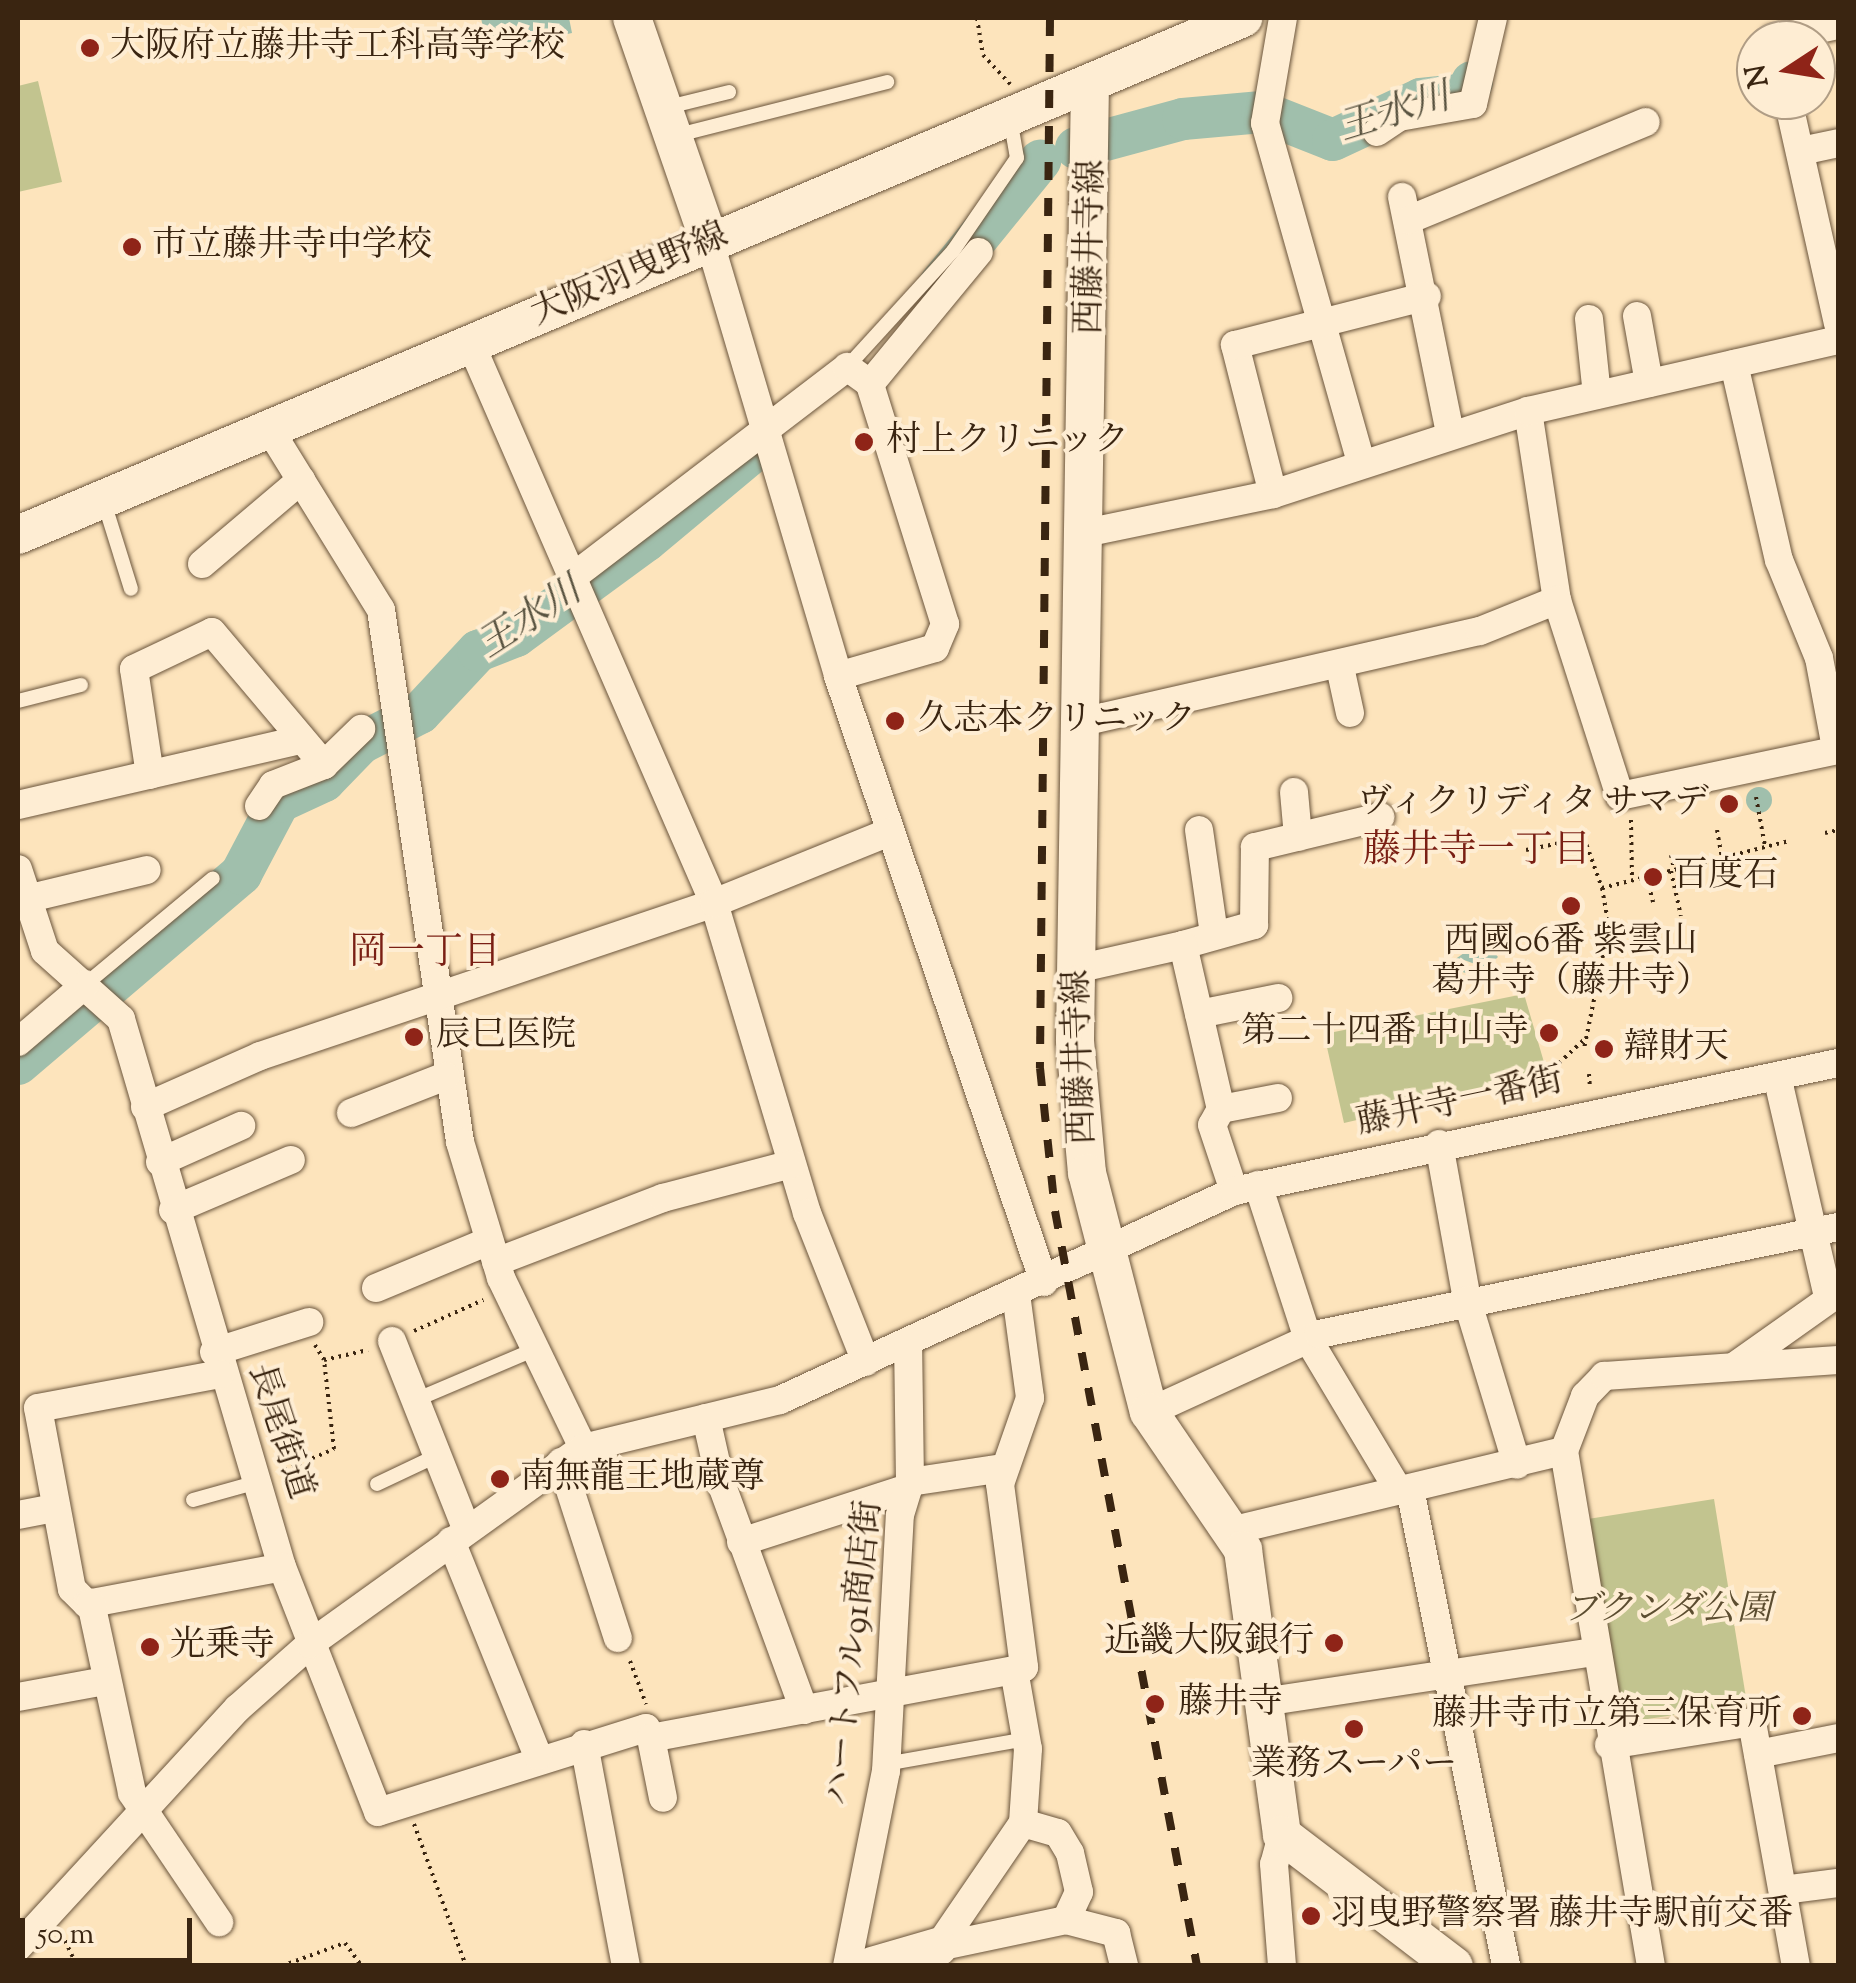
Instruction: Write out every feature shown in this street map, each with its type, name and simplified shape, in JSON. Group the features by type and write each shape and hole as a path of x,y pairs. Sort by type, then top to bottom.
{"main road":[{"path":"632,18 710,243"},
{"name":"大阪羽曳野線","path":"18,535 1243,18"},
{"name":"西藤井寺線","path":"1090,83 1094,141 1076,969 1077,1108 1106,1247 1149,1412 1234,1530 1282,1835"},
{"path":"1282,1835 1454,1966"},
{"path":"872,1966 938,1947"}],"street":[{"path":"1283,18 1264,114 1326,322 1360,463"},
{"path":"1377,132 1399,117 1473,104 1493,18"},
{"path":"1793,120 1830,248 1838,323"},
{"path":"1450,433 1427,296 1405,208 1646,122"},
{"path":"1801,151 1838,143"},
{"path":"655,1737 888,1696 1024,1666 1004,1468 1030,1398 1032,1287 838,676 710,243"},
{"path":"870,384 979,252"},
{"path":"1273,494 1235,344 1427,296"},
{"path":"1638,316 1649,384"},
{"path":"1589,319 1597,396"},
{"path":"1086,533 1273,494 1450,433 1528,411 1838,340"},
{"path":"470,342 714,904 792,1164 866,1362"},
{"path":"1528,411 1557,600 1620,796 1837,749 1819,658 1778,560 1734,364"},
{"path":"574,576 702,483 764,423 847,367 870,384 946,624 934,648 838,676"},
{"path":"270,430 382,610 402,706 446,1076 492,1252 572,1455 618,1638"},
{"path":"202,564 300,480"},
{"path":"1082,722 1340,667 1480,631 1557,600"},
{"path":"150,774 134,668 212,632 324,765"},
{"path":"1340,667 1350,712"},
{"path":"259,806 273,785 324,765 361,729"},
{"path":"18,805 300,740"},
{"path":"1294,792 1298,836"},
{"path":"1076,969 1183,946 1254,925 1255,846 1380,817"},
{"path":"1199,830 1214,934"},
{"path":"145,1107 436,994 714,904 890,832"},
{"name":"長尾街道","path":"18,869 45,951 94,990 120,1018 217,1363 310,1644 378,1812 406,1802"},
{"path":"26,899 147,870"},
{"path":"1183,946 1221,1109 1212,1125 1246,1188 1308,1340 1405,1490 1449,1674 1506,1966"},
{"path":"18,1042 94,990"},
{"path":"1198,1014 1278,998"},
{"name":"藤井寺一番街","path":"572,1455 666,1427 780,1400 908,1346 1106,1247 1246,1188 1438,1144 1838,1063"},
{"path":"351,1113 446,1076"},
{"path":"1735,1366 1833,1296 1811,1234 1777,1076"},
{"path":"1221,1109 1278,1098"},
{"path":"160,1162 242,1126"},
{"path":"1438,1144 1467,1300 1517,1465"},
{"path":"174,1210 291,1160"},
{"path":"376,1288 663,1198 792,1164"},
{"path":"1149,1412 1308,1340 1467,1300 1838,1227"},
{"path":"191,1933 223,1921 142,1812 104,1681 91,1603 72,1589 38,1408 217,1363 309,1322"},
{"path":"392,1340 538,1756"},
{"name":"ハートフル91商店街","path":"847,1966 886,1764 888,1696 909,1485 908,1346"},
{"path":"1651,1966 1592,1652 1564,1452 1586,1396 1604,1376 1735,1366 1837,1366"},
{"path":"706,1418 741,1542 804,1710"},
{"path":"1234,1530 1564,1452"},
{"path":"18,1947 142,1812 310,1644 572,1455"},
{"path":"741,1542 909,1485 1004,1468"},
{"path":"18,1516 54,1508"},
{"path":"91,1603 282,1567"},
{"path":"1263,1702 1592,1652"},
{"path":"938,1947 1023,1824 1026,1738 1014,1670"},
{"path":"18,1697 104,1681"},
{"path":"1609,1745 1752,1722 1796,1966"},
{"path":"406,1802 538,1756 646,1728 655,1737 664,1798"},
{"path":"1758,1754 1838,1738"},
{"path":"584,1744 626,1966"},
{"path":"1023,1824 1058,1833 1070,1853 1080,1892 1066,1920"},
{"path":"1282,1835 1274,1864 1282,1966"},
{"path":"1782,1890 1838,1883"},
{"path":"938,1947 1066,1920 1116,1933 1124,1966"}],"lane":[{"path":"668,122 887,82"},
{"path":"668,122 729,92"},
{"path":"847,367 953,251 1017,158 1017,113"},
{"path":"103,499 131,589"},
{"path":"18,700 81,685"},
{"path":"94,990 213,878"},
{"path":"412,1401 531,1351"},
{"path":"377,1484 432,1458"},
{"path":"194,1500 258,1482"},
{"path":"886,1764 1026,1738"}],"path":[{"path":"977,18 983,55 1017,113"},
{"path":"1756,797 1766,846"},
{"path":"1630,816 1632,880"},
{"path":"1716,830 1718,858"},
{"path":"1825,833 1838,830"},
{"path":"1526,850 1584,838 1602,888 1609,926 1584,1049"},
{"path":"1602,888 1789,841"},
{"path":"1671,854 1680,916"},
{"path":"1647,876 1653,902"},
{"path":"1559,1063 1586,1038"},
{"path":"258,1482 334,1449 324,1360"},
{"path":"618,1638 655,1737"},
{"path":"406,1802 466,1966"},
{"path":"49,1914 77,1966"},
{"path":"282,1966 345,1944 362,1966"}],"green space":[{"path":"38,81 62,182 18,192 18,86"},
{"path":"1524,994 1548,1076 1344,1123 1324,1034"},
{"name":"ブクンダ公園","path":"1714,1499 1747,1704 1621,1723 1588,1519"}],"shaded area":[{"path":"481,18 569,18 572,33 488,51"},
{"path":"1759,787 1768,791 1772,800 1768,809 1759,813 1750,809 1746,800 1750,791"},
{"path":"1464,953 1495,953 1498,957 1486,968 1464,960 1466,973 1444,967"}],"waterway":[{"name":"王水川","path":"1076,148 1183,119 1262,112 1333,140 1421,99 1467,94 1472,82"},
{"name":"王水川","path":"940,284 1040,161"},
{"name":"王水川","path":"18,1064 241,874 279,802 324,781 361,743 420,713 478,651 516,636 646,541 762,444"}],"railway":[{"path":"1050,18 1040,1068 1055,1211 1197,1966"}],"place":[{"name":"大阪府立藤井寺工科高等学校","path":"90,48"},
{"name":"市立藤井寺中学校","path":"132,247"},
{"name":"村上クリニック","path":"864,442"},
{"name":"久志本クリニック","path":"895,721"},
{"name":"ヴィクリディタ サマデ","path":"1729,804"},
{"name":"百度石","path":"1653,877"},
{"name":"西國06番 紫雲山 葛井寺（藤井寺）","path":"1571,906"},
{"name":"第二十四番 中山寺","path":"1549,1033"},
{"name":"辰巳医院","path":"414,1037"},
{"name":"辯財天","path":"1604,1049"},
{"name":"南無龍王地蔵尊","path":"500,1479"},
{"name":"近畿大阪銀行","path":"1334,1643"},
{"name":"光乗寺","path":"150,1647"},
{"name":"藤井寺","path":"1155,1704"},
{"name":"藤井寺市立第三保育所","path":"1802,1716"},
{"name":"業務スーパー","path":"1354,1729"},
{"name":"羽曳野警察署 藤井寺駅前交番","path":"1311,1916"}],"district":[{"name":"藤井寺一丁目","path":"1477,853"},
{"name":"岡一丁目","path":"425,955"}]}
